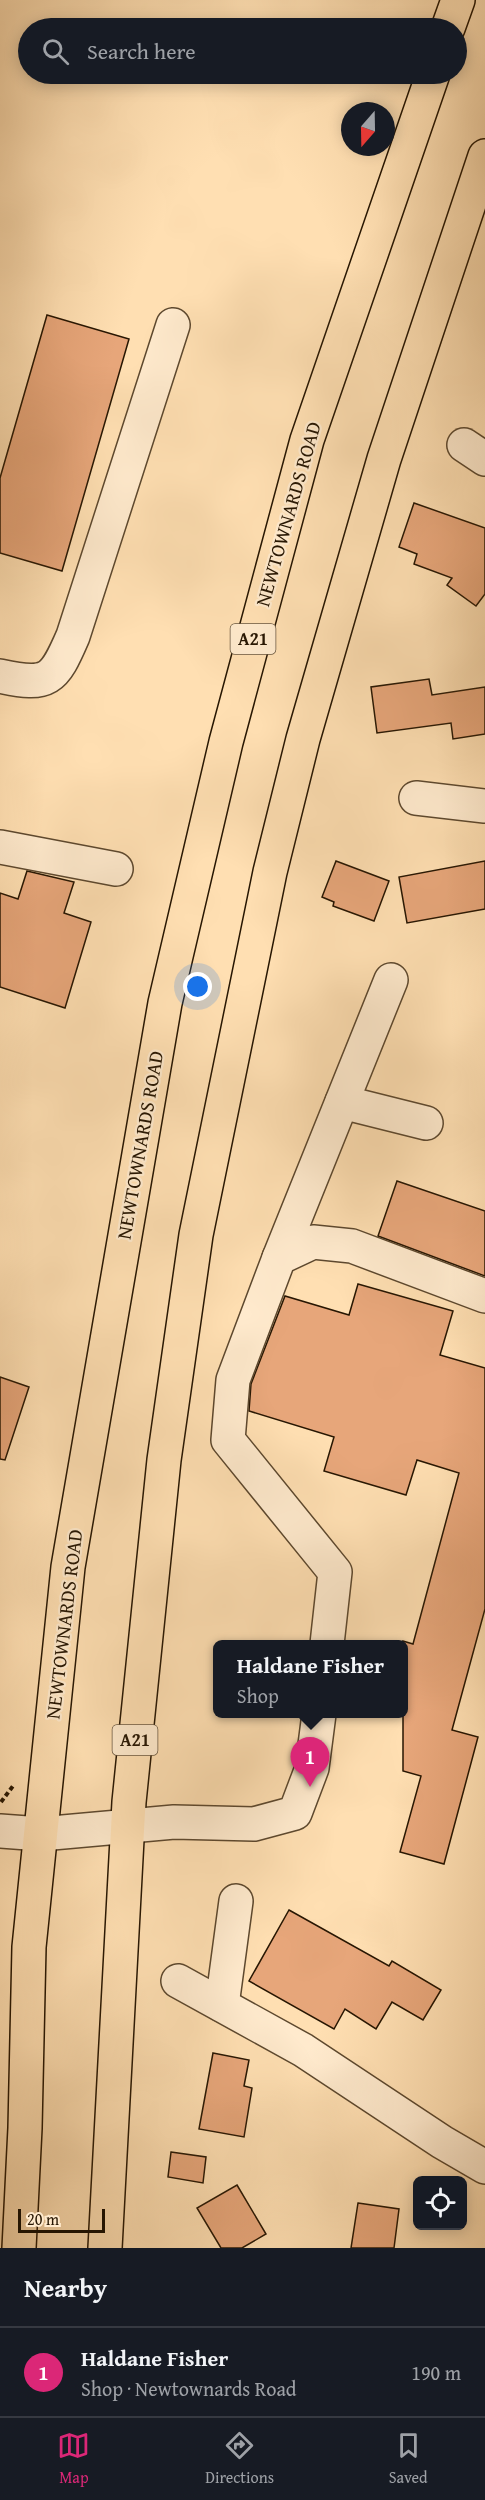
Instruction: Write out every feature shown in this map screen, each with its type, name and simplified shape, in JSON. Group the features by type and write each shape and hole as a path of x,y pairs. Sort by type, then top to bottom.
{"highway":[{"path":"452,18 458,0"},
{"name":"NEWTOWNARDS ROAD","path":"19,2248 25,2128 29,1947 68,1567 165,1003 226,742 307,440 430,84"},
{"name":"A21","path":"105,2248 127,1826 164,1460 196,1235 270,872 303,739 384,459 485,156"}],"street":[{"path":"0,676 28,682 46,678 60,666 73,636 172,325"},
{"path":"416,798 485,806"},
{"path":"0,847 116,869"},
{"path":"327,1640 335,1572 228,1440 233,1380 279,1258 391,980"},
{"path":"342,1102 426,1123"},
{"path":"279,1258 313,1242 352,1246 485,1296"},
{"path":"0,1832 41,1834 174,1822 254,1824 295,1813 312,1768 318,1718"},
{"path":"222,2005 236,1902"},
{"path":"178,1981 303,2050 485,2167"}],"building":[{"path":"47,315 129,339 62,571 0,553 0,478"},
{"path":"414,503 485,528 485,594 476,606 447,585 452,578 414,564 417,554 399,547"},
{"path":"429,679 432,695 485,687 485,734 453,739 451,723 377,733 371,687"},
{"path":"336,861 389,881 374,921 333,906 334,902 322,897"},
{"path":"485,861 485,909 407,923 399,877"},
{"path":"27,871 74,882 64,913 91,922 65,1008 0,987 0,893 18,899"},
{"path":"397,1181 485,1211 485,1276 378,1236"},
{"path":"358,1284 453,1311 440,1355 485,1368 485,1609 452,1730 478,1737 444,1864 400,1852 421,1776 403,1771 403,1718 408,1718 408,1642 413,1644 459,1473 417,1460 406,1495 324,1471 334,1437 249,1411 251,1384 285,1296 349,1315"},
{"path":"0,1377 29,1387 5,1460 0,1459"},
{"path":"289,1910 389,1966 392,1961 441,1990 423,2020 392,2002 376,2029 345,2009 334,2029 249,1981"},
{"path":"213,2053 249,2060 244,2086 252,2088 244,2137 199,2129"},
{"path":"171,2152 206,2157 203,2183 168,2177"},
{"path":"237,2185 266,2234 242,2248 221,2248 197,2208"},
{"path":"358,2203 399,2209 394,2248 351,2248"}],"place":[{"name":"Haldane Fisher","path":"310,1787"}]}
